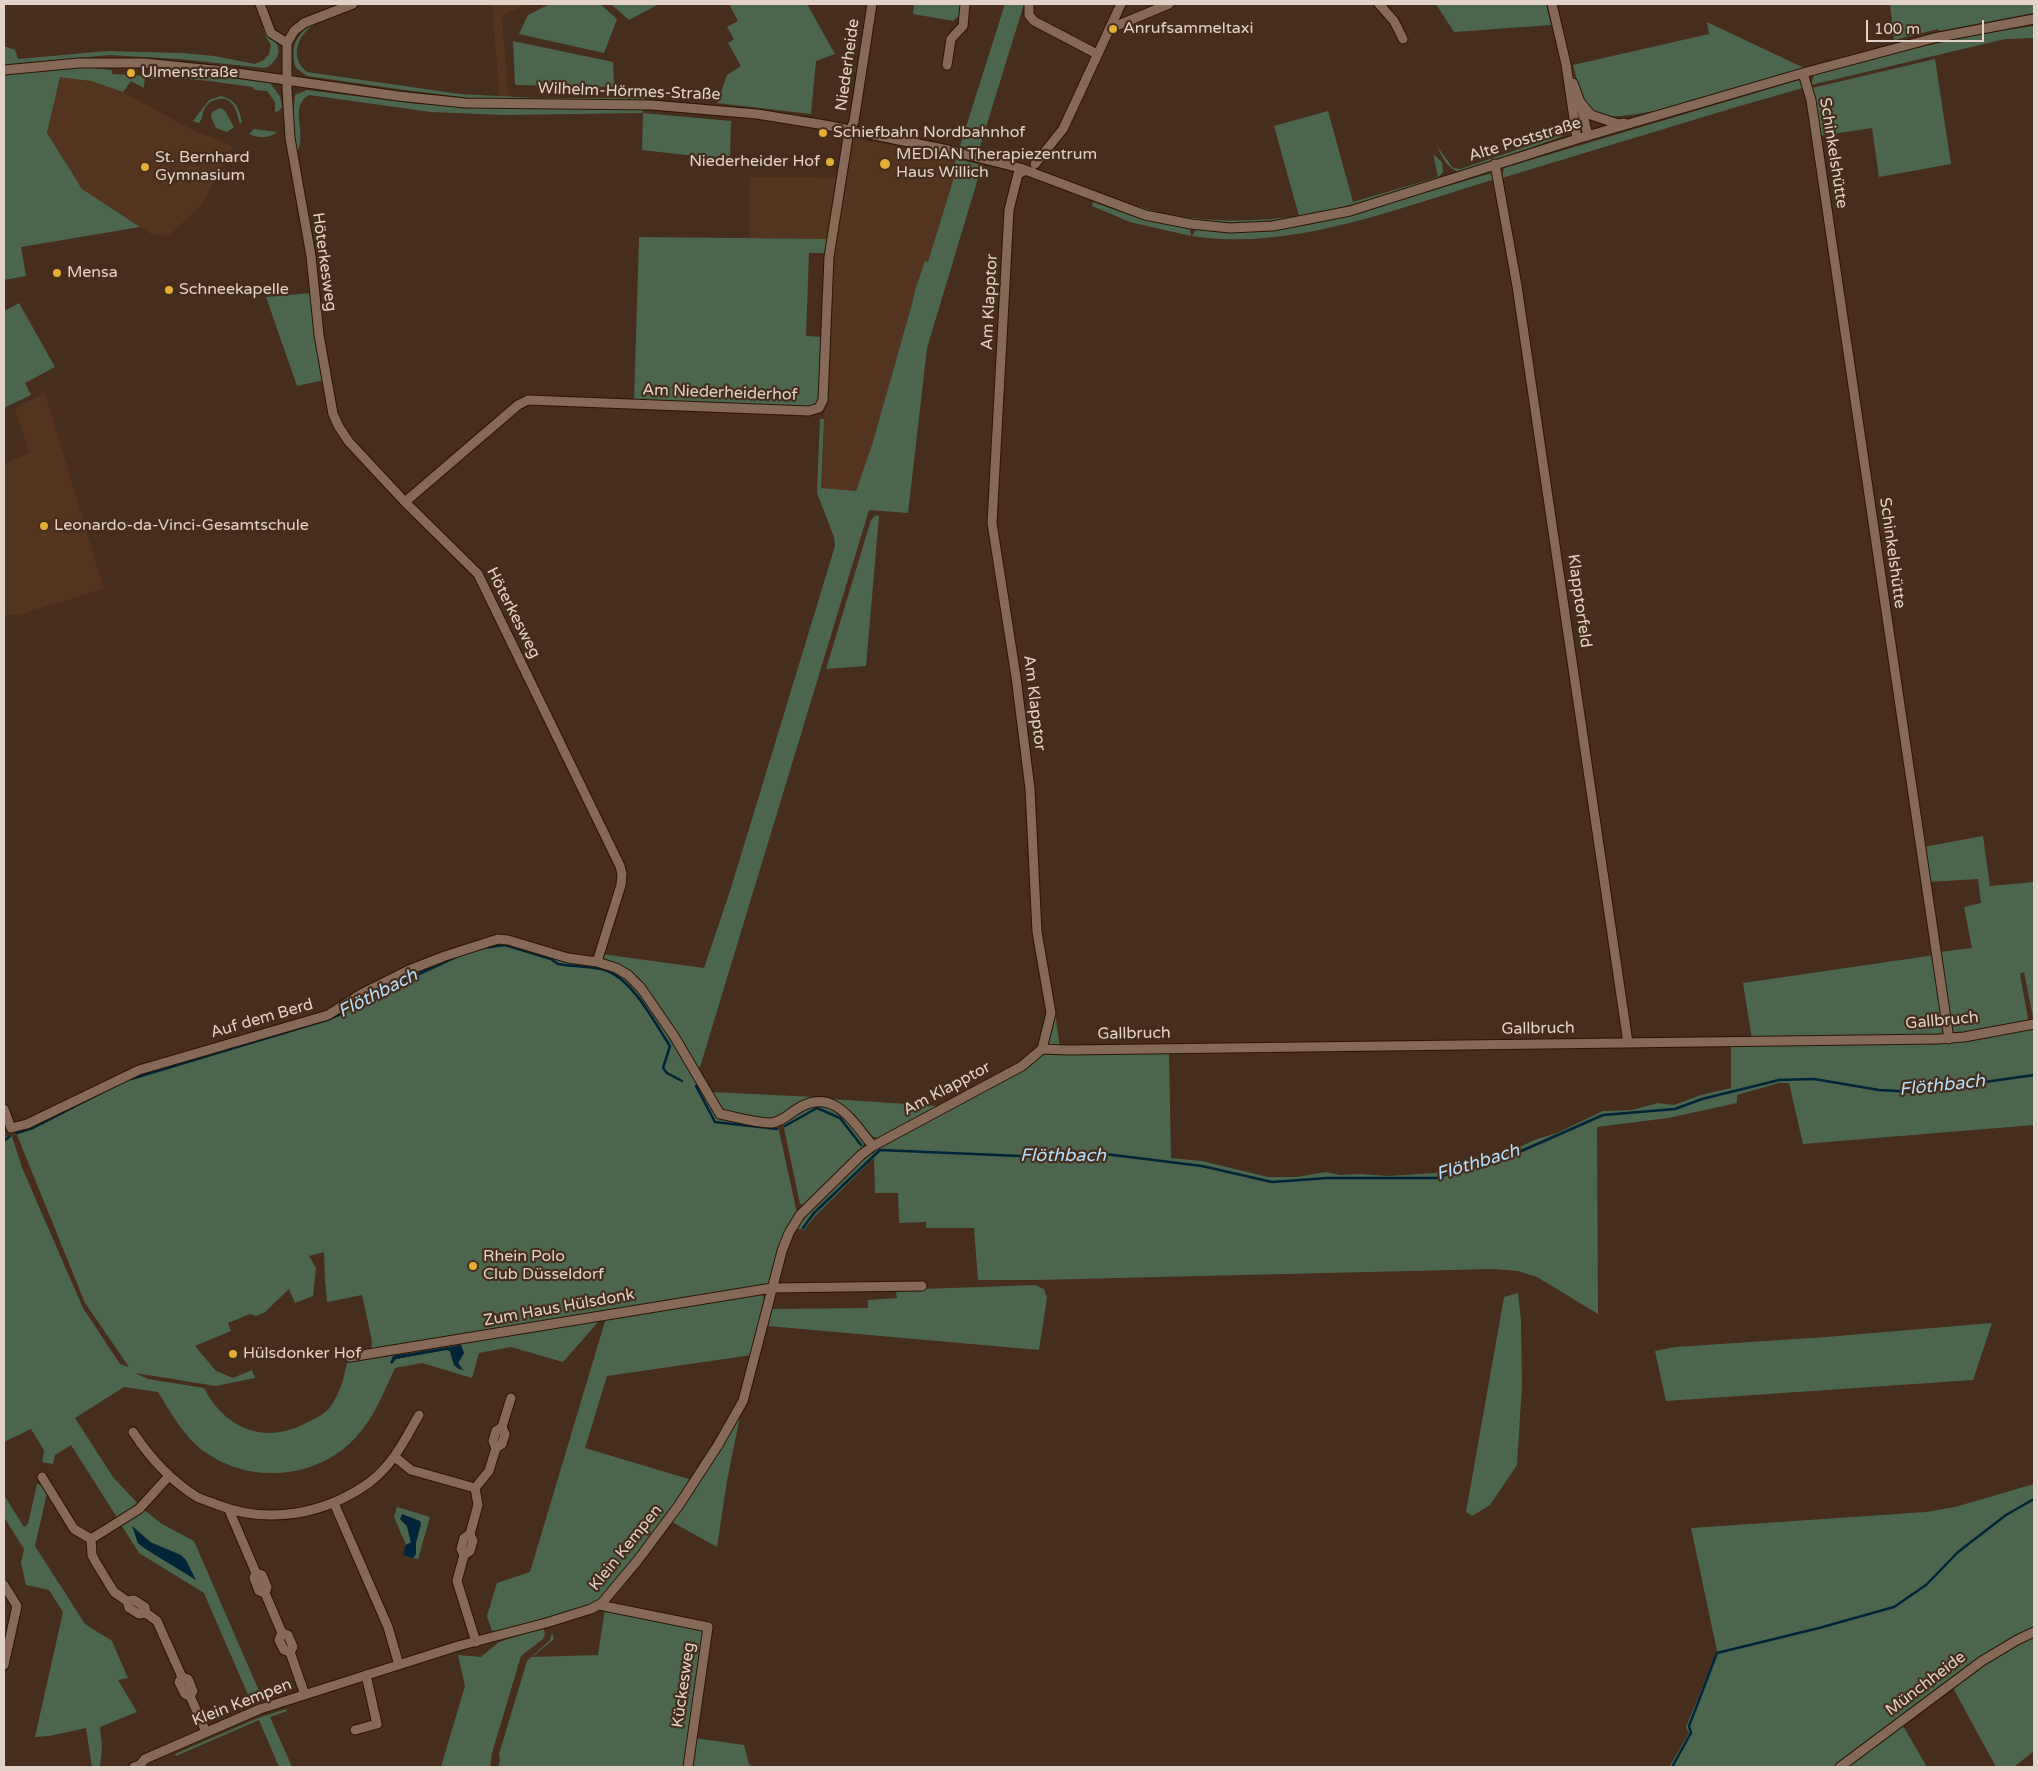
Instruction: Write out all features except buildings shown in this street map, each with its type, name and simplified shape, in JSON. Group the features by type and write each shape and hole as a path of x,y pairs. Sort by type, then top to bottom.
{"street":[{"path":"260,4 271,33 287,43"},
{"path":"287,79 287,43 294,31 304,23 354,4"},
{"name":"Niederheide","path":"851,130 872,4"},
{"path":"947,65 952,39 963,26 965,4"},
{"path":"1029,4 1029,15 1034,21 1097,54"},
{"path":"1035,164 1063,129 1121,4"},
{"path":"1110,29 1169,4"},
{"path":"1379,4 1394,21 1403,39"},
{"path":"1552,4 1566,64 1578,138"},
{"name":"Alte Poststraße","path":"1026,170 1145,215 1191,224 1230,228 1272,226 1350,211 1578,138 1803,73 1934,38 2034,20"},
{"name":"Wilhelm-Hörmes-Straße","path":"4,70 79,62 130,62 287,79 398,96 491,104 624,104 688,107 766,115 851,130 948,150 1026,170"},
{"path":"1566,64 1580,102 1588,136"},
{"name":"Schinkelshütte","path":"1803,73 1811,100 1949,1039"},
{"name":"Höterkesweg","path":"287,79 290,138 311,256 319,335 333,414 347,440 405,502 478,574 620,866 622,874 620,885 597,962"},
{"path":"1580,102 1591,115 1618,124 1649,118"},
{"name":"Am Niederheiderhof","path":"405,502 518,405 528,400 809,412 819,408 823,400 829,257 848,137 851,130"},
{"name":"Klapptorfeld","path":"1495,164 1517,286 1628,1043"},
{"name":"Am Klapptor","path":"873,1146 1022,1066 1042,1049 1051,1014 1037,932 1030,789 1016,677 992,523 1009,210 1018,174 1026,170"},
{"name":"Auf dem Berd","path":"4,1109 11,1128 27,1124 138,1070 328,1015 361,994 409,970 484,942 508,940 568,958 597,962"},
{"path":"597,962 616,968 628,975 642,988 720,1114 770,1123 780,1120 807,1103 824,1101 843,1110 873,1146"},
{"name":"Gallbruch","path":"1042,1049 1949,1039 2034,1024"},
{"name":"Klein Kempen","path":"138,1766 145,1759 260,1709 458,1646 535,1627 599,1605 638,1560 679,1505 736,1413 747,1390 786,1239 796,1220 820,1194 873,1146"},
{"path":"772,1288 922,1286"},
{"name":"Zum Haus Hülsdonk","path":"350,1357 772,1288"},
{"path":"476,1642 457,1581 464,1555 470,1552 473,1540 470,1534 478,1505 475,1488 489,1471 496,1448 502,1444 505,1434 502,1427 511,1398"},
{"path":"133,1432 153,1460 169,1476 198,1497 229,1510 261,1516 302,1513 334,1503 370,1481 395,1457 419,1415"},
{"path":"395,1457 410,1470 475,1488"},
{"path":"91,1539 139,1509 169,1476"},
{"path":"42,1477 74,1529 91,1539"},
{"path":"334,1503 386,1622 399,1665"},
{"path":"229,1510 256,1573 262,1575 267,1587 265,1593 282,1633 288,1635 293,1646 290,1652 305,1695"},
{"path":"91,1539 94,1561 114,1592 128,1601 134,1600 145,1607 146,1613 157,1621 182,1677 188,1679 193,1691 190,1696 206,1732"},
{"path":"4,1584 17,1606 7,1637 4,1665"},
{"name":"Kückesweg","path":"599,1605 708,1627 688,1767"},
{"name":"Münchheide","path":"1840,1767 1982,1661 2034,1632"},
{"path":"355,1730 377,1724 366,1675"}],"shaded area":[{"path":"492,4 527,4 502,16 508,93 511,97 497,97 499,93"},
{"name":"St. Bernhard Gymnasium","path":"60,77 91,81 123,92 193,130 233,146 202,204 169,236 151,234 82,189 47,133"},
{"path":"851,138 910,148 956,159 955,162 958,163 928,262 925,261 916,287 872,445 856,491 821,488 831,263"},
{"path":"750,177 838,178 829,239 750,239"},
{"name":"Leonardo-da-Vinci-Gesamtschule","path":"45,393 104,589 18,615 4,615 4,464 29,453 15,408"}],"green space":[{"path":"550,4 600,4 617,19 604,53 519,34 528,15"},
{"path":"611,4 659,4 629,20"},
{"path":"731,4 807,4 835,54 816,61 811,114 717,103 727,75 741,66 728,43 734,39 727,27 738,21 730,6"},
{"path":"914,4 962,4 960,15 953,21 913,14"},
{"path":"1005,4 1024,4 979,150 960,146"},
{"path":"1436,4 1546,4 1551,25 1454,32"},
{"path":"1890,4 2034,4 2034,13 1939,31 1938,29 1894,40"},
{"path":"1707,22 1804,68 1729,92 1633,115 1609,116 1595,113 1586,104 1580,91 1573,65 1709,34"},
{"path":"316,23 304,33 298,46 298,60 307,72 460,94 535,98 645,98 644,100 478,99 307,76 296,68 294,47 299,35 309,26"},
{"path":"262,25 277,44 279,52 276,59 265,68 179,59 109,55 4,65 4,46 15,50 18,59 107,51 182,53 214,56 255,64 264,60 269,54 271,45"},
{"path":"2034,26 2034,38 2005,39 1811,85 1814,75 1869,60 1951,40"},
{"path":"513,41 613,62 614,87 515,85"},
{"path":"1935,59 1951,164 1879,177 1872,128 1819,136 1812,88"},
{"path":"82,67 112,70 112,74 145,76 144,88 131,81 123,92 91,81 60,77 47,133 82,189 140,227 21,247 26,276 4,280 4,74"},
{"path":"172,71 270,83 280,96 282,107 279,111 275,112 275,102 267,91 255,90 252,87 187,79 148,79 150,72"},
{"path":"1799,80 1803,88 1502,178 1504,168"},
{"path":"307,90 418,104 509,108 643,109 643,113 504,115 431,112 309,95 300,104 301,136 300,146 296,154 293,116 295,95"},
{"path":"221,96 236,105 242,122 240,124 233,105 223,99 215,100 208,105 199,123 193,121 209,100"},
{"path":"220,108 225,111 234,127 227,132 216,128 211,117 212,112"},
{"path":"1328,111 1353,202 1438,177 1433,154 1442,162 1443,172 1437,179 1332,209 1297,217 1227,223 1190,220 1153,213 1116,201 1057,177 1135,205 1162,213 1196,219 1265,219 1299,216 1274,126"},
{"path":"643,113 731,121 730,160 642,150"},
{"path":"254,129 277,132 267,137 259,137 249,134"},
{"path":"1565,130 1561,137 1461,172 1452,169 1449,166 1443,159 1437,146 1453,168 1460,169 1557,136"},
{"path":"956,159 982,165 927,348 908,513 869,510 700,1067 696,1067 644,987 605,962 602,954 704,968 731,888 835,546 834,537 817,493 820,419 824,419 821,488 856,491 872,445 916,287 925,261 928,262 958,164 955,163"},
{"path":"1492,173 1495,179 1384,214 1345,224 1268,238 1229,239 1192,236 1196,230 1242,232 1312,224"},
{"path":"1093,202 1132,216 1190,229 1191,236 1130,222 1092,206"},
{"path":"639,237 829,239 826,253 809,253 806,336 823,337 820,405 815,409 634,402"},
{"path":"312,293 324,380 297,386 266,297"},
{"path":"19,303 55,367 25,383 31,395 4,408 4,311"},
{"path":"876,515 879,516 866,666 826,669 871,520"},
{"path":"1983,836 1990,886 2034,882 2034,1022 2024,972 2020,974 2028,1018 2024,1024 1956,1036 1951,1032 1939,952 1972,948 1964,907 1981,903 1978,879 1929,882 1923,847"},
{"path":"507,941 559,960 576,964 608,967 626,979 641,994 671,1036 717,1118 778,1126 797,1213 769,1283 764,1286 761,1294 766,1299 752,1355 607,1376 585,1448 692,1480 675,1505 603,1598 564,1615 492,1631 487,1616 497,1583 530,1572 606,1318 371,1352 372,1341 362,1295 327,1302 324,1252 309,1256 316,1268 313,1296 295,1303 289,1289 265,1312 256,1316 250,1314 228,1323 231,1331 195,1346 216,1371 233,1378 252,1370 255,1378 216,1386 135,1373 148,1379 204,1388 223,1414 235,1423 248,1429 276,1433 306,1423 328,1410 338,1393 347,1363 600,1320 563,1362 511,1347 479,1353 472,1378 422,1363 395,1368 379,1403 358,1435 341,1451 322,1462 301,1470 279,1473 257,1472 235,1467 215,1458 196,1445 185,1433 158,1392 124,1387 75,1418 113,1477 139,1505 118,1519 71,1445 55,1455 53,1464 42,1462 44,1450 31,1429 4,1442 4,1138 11,1134 23,1170 83,1308 120,1364 129,1367 85,1303 15,1130 124,1077 264,1037 354,1001 398,978 472,948","holes":["461,1345 464,1353 458,1363 462,1369 459,1370 454,1365 450,1351 446,1350 395,1359 393,1361 393,1356"]},
{"path":"1935,955 1945,1034 1939,1037 1752,1039 1743,983"},
{"path":"1055,1012 1060,1048 1054,1048 1049,1044"},
{"path":"2034,1027 2034,1125 1803,1144 1789,1083 1779,1083 1737,1095 1737,1103 1668,1118 1597,1127 1598,1314 1537,1277 1518,1271 1493,1269 978,1280 974,1228 926,1228 926,1222 899,1223 898,1193 875,1193 874,1158 815,1216 804,1230 794,1228 810,1209 866,1154 1025,1068 1044,1054 1050,1053 1169,1052 1171,1158 1202,1161 1268,1177 1297,1177 1326,1172 1340,1175 1389,1176 1435,1173 1451,1169 1469,1158 1502,1155 1537,1139 1557,1133 1603,1111 1632,1110 1658,1103 1674,1105 1701,1095 1731,1088 1731,1044 1951,1041"},
{"path":"711,1092 815,1097 782,1116 760,1119 724,1110 719,1107"},
{"path":"831,1099 938,1106 880,1138 865,1132 848,1110"},
{"path":"816,1104 832,1108 843,1115 863,1138 864,1143 862,1149 805,1205 800,1204 783,1123"},
{"path":"1035,1285 1044,1289 1047,1298 1039,1350 768,1326 772,1309 868,1308 868,1300 897,1298 896,1292 923,1289"},
{"path":"1518,1293 1521,1320 1522,1385 1517,1465 1490,1505 1472,1516 1466,1512 1504,1297"},
{"path":"1992,1323 1973,1380 1666,1401 1655,1351 1675,1347"},
{"path":"741,1411 727,1481 717,1547 672,1522 719,1451"},
{"path":"37,1484 42,1485 47,1493 35,1546 85,1624 112,1641 128,1678 118,1680 137,1712 100,1727 102,1747 100,1767 92,1767 86,1728 35,1737 63,1612 49,1590 26,1585 21,1563 24,1549 4,1517 4,1495 24,1527 28,1524"},
{"path":"2034,1484 2034,1629 2003,1643 1987,1654 1835,1767 1669,1767 1689,1733 1686,1727 1717,1651 1691,1528 1926,1512 1955,1507"},
{"path":"397,1507 430,1517 418,1559 413,1558 416,1553 416,1543 421,1524 400,1519 407,1526 411,1543 406,1545 394,1517"},
{"path":"143,1509 162,1524 194,1541 263,1700 252,1704 204,1593 139,1553 120,1523","holes":["133,1527 195,1579 138,1543"]},
{"path":"605,1609 705,1630 686,1767 498,1767 500,1761 499,1754 527,1661 550,1640 552,1633 550,1626 554,1639 532,1657 598,1655"},
{"path":"543,1628 545,1634 543,1639 521,1656 492,1753 490,1767 441,1767 465,1686 458,1655 481,1657 499,1642"},
{"path":"2034,1636 2034,1751 2014,1767 1996,1767 1953,1688 2006,1648"},
{"path":"286,1709 287,1711 270,1717 292,1767 279,1767 259,1720 176,1756 175,1754 258,1718"},
{"path":"1903,1726 1927,1767 1847,1767"},
{"path":"695,1738 744,1745 749,1764 754,1767 690,1767"}],"water":[{"path":"461,1345 464,1353 458,1363 464,1371 454,1365 450,1351 446,1350 396,1359 392,1364 390,1363 393,1356"},
{"path":"402,1514 420,1521 421,1524 416,1542 416,1554 413,1558 403,1555 406,1545 411,1542 407,1526 400,1519"},
{"path":"132,1526 150,1542 181,1555 186,1560 196,1580 138,1543"}],"waterway":[{"name":"Flöthbach","path":"483,948 505,945 551,959 558,964 603,969 618,977 627,984 643,1004 670,1046 663,1068 667,1073 682,1081"},
{"name":"Flöthbach","path":"131,1079 327,1020 343,1013 356,1003 456,957"},
{"name":"Flöthbach","path":"803,1228 814,1213 880,1150 1043,1157 1105,1154 1202,1166 1272,1182 1327,1178 1438,1178 1470,1163 1501,1160 1603,1115 1675,1109 1702,1099 1779,1080 1814,1079 1879,1090 1915,1092 2034,1075"},
{"name":"Flöthbach","path":"696,1086 715,1122 777,1129"},
{"name":"Flöthbach","path":"17,1133 33,1128 103,1092"},
{"name":"Flöthbach","path":"785,1126 817,1108 840,1118 861,1145"},
{"name":"Flöthbach","path":"4,1141 10,1136"},
{"path":"1672,1767 1691,1733 1689,1726 1717,1653 1894,1607 1926,1585 1958,1552 2006,1515 2034,1499"}],"place":[{"name":"Anrufsammeltaxi","path":"1113,29"},
{"name":"Ulmenstraße","path":"131,73"},
{"name":"Schiefbahn Nordbahnhof","path":"823,133"},
{"name":"Niederheider Hof","path":"830,162"},
{"name":"MEDIAN Therapiezentrum Haus Willich","path":"885,164"},
{"name":"St. Bernhard Gymnasium","path":"145,167"},
{"name":"Mensa","path":"57,273"},
{"name":"Schneekapelle","path":"169,290"},
{"name":"Leonardo-da-Vinci-Gesamtschule","path":"44,526"},
{"name":"Rhein Polo Club Düsseldorf","path":"473,1266"},
{"name":"Hülsdonker Hof","path":"233,1354"}]}
